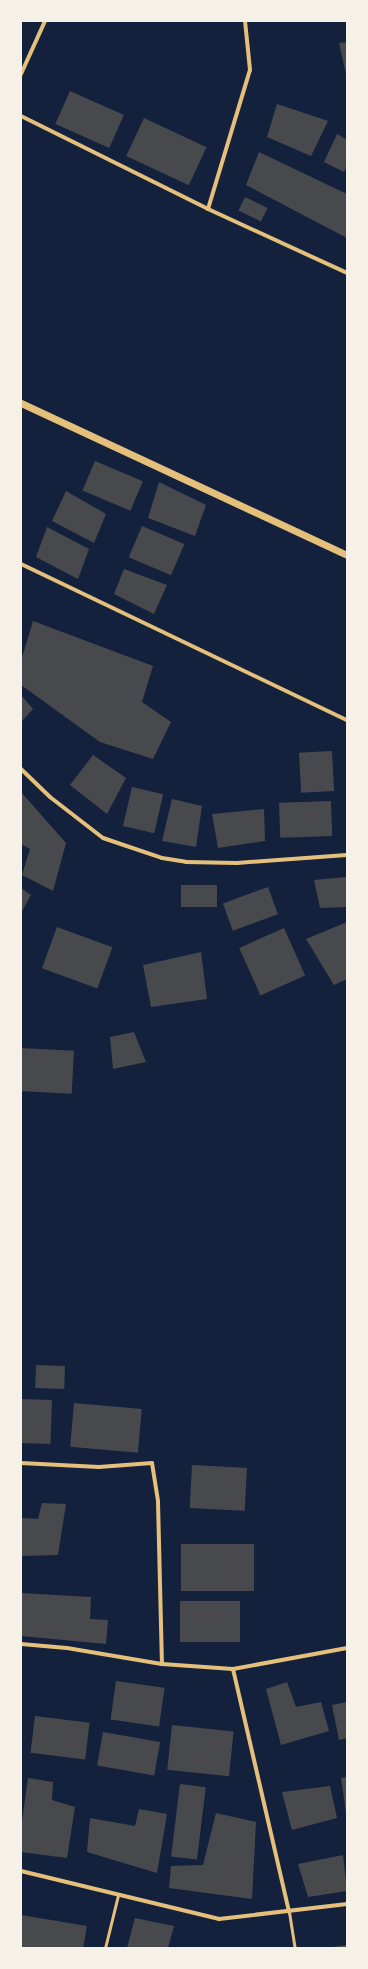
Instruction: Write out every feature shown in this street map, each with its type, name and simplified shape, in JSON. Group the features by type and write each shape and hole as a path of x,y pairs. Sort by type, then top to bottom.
{"street":[{"path":"21,74 45,21"},
{"path":"208,209 250,70 245,21"},
{"path":"21,116 208,209 347,273"},
{"path":"21,403 347,555"},
{"path":"21,564 347,720"},
{"path":"21,769 50,797 103,838 162,858 186,862 237,863 347,855"},
{"path":"21,1463 99,1467 152,1463 158,1502 162,1664"},
{"path":"21,1644 67,1648 162,1664 233,1669 347,1648"},
{"path":"233,1669 289,1912"},
{"path":"21,1871 219,1919 347,1904"}],"lane":[{"path":"105,1948 118,1895"},
{"path":"289,1912 295,1948"}],"building":[{"path":"347,42 347,74 346,74 339,43"},
{"path":"70,91 124,115 109,148 55,124"},
{"path":"277,104 328,121 311,156 267,137"},
{"path":"144,118 207,147 189,185 126,156"},
{"path":"337,134 347,140 347,165 344,172 324,162"},
{"path":"259,152 347,194 347,238 246,185"},
{"path":"245,197 267,208 261,221 238,210"},
{"path":"95,461 143,481 130,511 82,490"},
{"path":"159,482 206,505 195,536 148,518"},
{"path":"66,491 106,514 94,543 52,521"},
{"path":"142,526 184,544 171,575 129,557"},
{"path":"47,527 89,549 78,579 36,557"},
{"path":"124,569 167,585 154,614 114,594"},
{"path":"33,621 153,666 142,702 171,722 153,759 100,742 21,685 21,661"},
{"path":"21,695 33,709 21,722"},
{"path":"332,751 334,791 301,793 299,753"},
{"path":"93,755 126,778 107,814 70,785"},
{"path":"132,787 163,794 154,833 123,826"},
{"path":"21,792 66,843 53,891 22,875 30,849 21,844"},
{"path":"172,799 202,806 196,847 162,841"},
{"path":"331,801 332,836 280,838 279,803"},
{"path":"264,809 265,841 218,848 212,814"},
{"path":"347,877 347,907 320,908 314,880"},
{"path":"181,885 217,885 217,907 181,907"},
{"path":"268,887 278,914 233,931 223,903"},
{"path":"21,888 31,895 21,913"},
{"path":"347,922 347,979 334,985 306,939"},
{"path":"57,927 112,947 97,989 42,968"},
{"path":"284,928 305,976 260,995 239,948"},
{"path":"201,952 207,999 151,1007 143,965"},
{"path":"134,1032 146,1062 113,1069 110,1037"},
{"path":"21,1048 74,1051 72,1094 21,1091"},
{"path":"36,1365 65,1366 64,1389 35,1388"},
{"path":"21,1399 52,1400 50,1444 21,1443"},
{"path":"74,1403 142,1409 138,1453 70,1447"},
{"path":"192,1465 247,1468 245,1511 190,1508"},
{"path":"42,1503 66,1504 58,1555 21,1556 21,1518 38,1519"},
{"path":"181,1544 254,1544 254,1591 181,1591"},
{"path":"21,1593 91,1597 90,1619 108,1620 106,1644 21,1636"},
{"path":"180,1601 240,1601 240,1642 180,1642"},
{"path":"116,1681 165,1688 159,1726 111,1720"},
{"path":"287,1682 296,1707 321,1702 329,1731 281,1745 266,1689"},
{"path":"347,1702 347,1738 339,1740 332,1705"},
{"path":"35,1716 90,1723 85,1759 30,1753"},
{"path":"172,1725 234,1731 229,1776 167,1770"},
{"path":"103,1732 160,1742 154,1776 97,1765"},
{"path":"347,1777 347,1813 346,1813 341,1778"},
{"path":"28,1778 53,1782 52,1800 75,1807 67,1858 21,1852 21,1829"},
{"path":"180,1784 206,1787 197,1860 171,1856"},
{"path":"330,1786 337,1818 292,1830 282,1792"},
{"path":"139,1809 167,1814 157,1873 87,1852 90,1818 135,1826"},
{"path":"216,1813 256,1822 252,1899 169,1888 171,1866 203,1865"},
{"path":"343,1855 347,1891 308,1897 298,1864"},
{"path":"21,1915 87,1926 83,1948 21,1948"},
{"path":"135,1918 174,1926 168,1948 127,1948"},
{"path":"347,1945 347,1948 332,1948 332,1947"}]}
